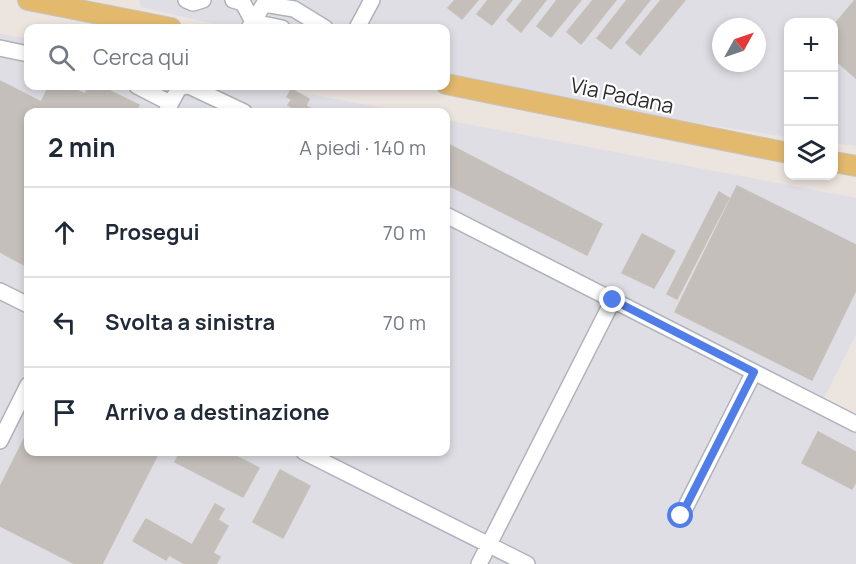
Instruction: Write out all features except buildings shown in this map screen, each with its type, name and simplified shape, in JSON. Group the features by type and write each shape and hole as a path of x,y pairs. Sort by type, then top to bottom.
{"main road":[{"path":"28,0 70,4 154,24"},
{"name":"Via Padana","path":"450,85 784,152"},
{"path":"838,163 856,166"}],"lane":[{"path":"186,0 193,3 203,0"},
{"path":"233,0 243,3 251,24"},
{"path":"359,24 372,0"},
{"path":"252,24 264,4 294,9 318,24"},
{"path":"0,48 24,53"},
{"path":"142,90 168,108 178,90"},
{"path":"197,90 235,108"},
{"path":"450,217 856,424"},
{"path":"0,291 24,304"},
{"path":"479,564 613,300"},
{"path":"681,516 754,372"},
{"path":"0,441 24,393"},
{"path":"312,456 527,564"}],"shaded area":[{"path":"139,0 856,0 856,146 838,144 838,18 784,18 784,136 658,117 450,76 450,24 215,24 141,7"},
{"path":"0,34 24,38 24,90 286,90 384,108 24,108 24,456 450,456 450,121 856,198 856,335 823,400 856,417 856,564 0,564"}],"route":[{"path":"613,300 754,372 681,516"}]}
